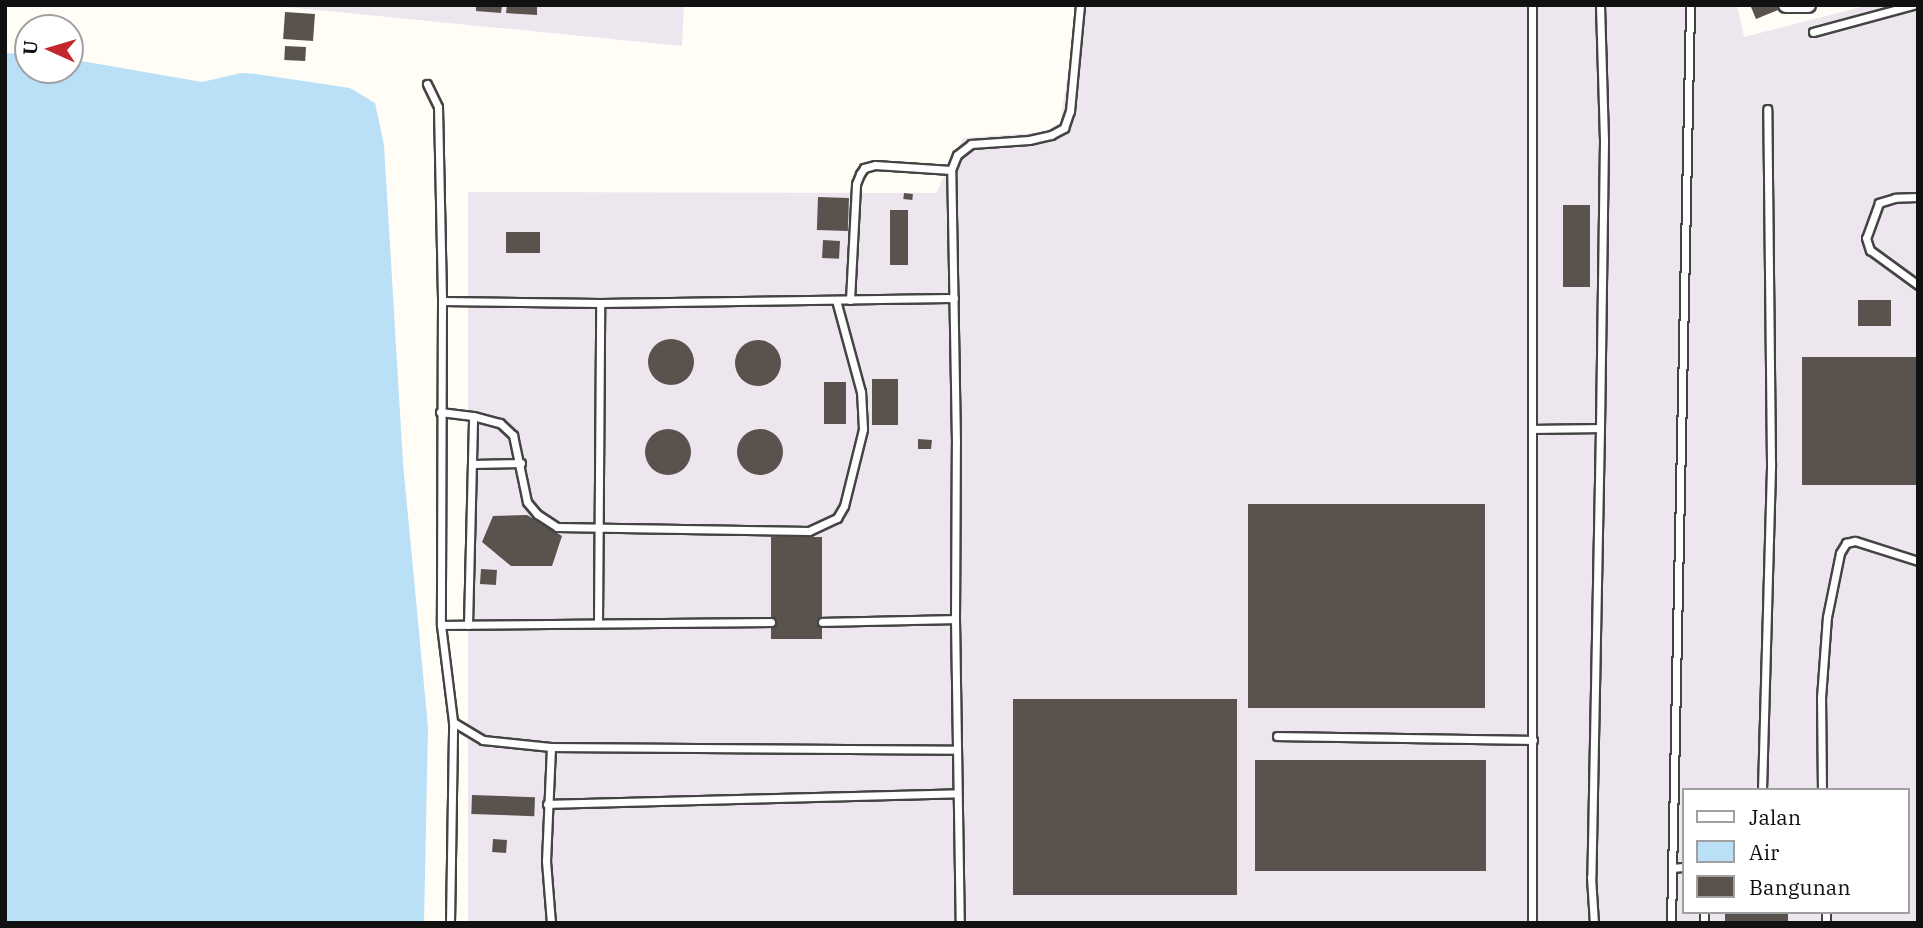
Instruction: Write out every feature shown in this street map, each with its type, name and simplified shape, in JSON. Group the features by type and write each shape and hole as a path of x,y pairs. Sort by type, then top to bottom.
{"street":[{"path":"1786,5 1798,8 1808,5"}],"lane":[{"path":"960,923 954,619 954,298 951,170 957,155 971,144 1029,140 1051,135 1064,128 1070,111 1080,5"},
{"path":"1532,5 1532,923"},
{"path":"1594,923 1591,877 1604,140 1600,5"},
{"path":"1671,923 1690,5"},
{"path":"1814,32 1913,5"},
{"path":"427,84 438,107 442,301 441,625 453,722 450,923"},
{"path":"1762,788 1771,463 1767,109"},
{"path":"850,300 856,184 864,168 875,165 951,170"},
{"path":"1918,197 1895,198 1879,203 1866,238 1870,250 1918,285"},
{"path":"442,301 600,303 954,298"},
{"path":"440,412 500,423 513,435 521,463 527,502 537,514 557,527 598,530 809,531 837,519 844,506 863,429 861,392 836,300"},
{"path":"598,623 600,303"},
{"path":"468,625 473,416"},
{"path":"1532,429 1600,428"},
{"path":"472,464 521,463"},
{"path":"1822,788 1821,698 1827,617 1840,553 1846,543 1854,541 1918,561"},
{"path":"822,622 954,619"},
{"path":"441,625 771,622"},
{"path":"453,722 483,740 551,747 956,750"},
{"path":"1277,736 1533,740"},
{"path":"551,747 546,861 551,923"},
{"path":"548,804 957,793"},
{"path":"1672,868 1682,867"}],"shaded area":[{"path":"267,5 684,5 682,46"},
{"path":"1078,5 1737,5 1744,37 1869,5 1918,5 1918,923 468,923 468,192 936,193 963,138 1059,131"}],"water":[{"path":"5,53 14,53 14,84 84,84 84,61 202,82 241,73 350,88 375,103 384,145 403,463 428,727 424,923 5,923"}],"building":[{"path":"476,5 502,5 501,13 476,11"},
{"path":"507,5 537,5 537,15 506,13"},
{"path":"1776,5 1778,10 1756,19 1751,7"},
{"path":"285,12 315,14 313,41 283,39"},
{"path":"285,46 306,47 305,61 284,60"},
{"path":"904,193 913,194 912,200 903,199"},
{"path":"818,197 849,198 848,231 817,230"},
{"path":"1563,205 1590,205 1590,287 1563,287"},
{"path":"890,210 908,210 908,265 890,265"},
{"path":"506,232 540,232 540,253 506,253"},
{"path":"823,240 840,241 839,259 822,258"},
{"path":"1858,300 1891,300 1891,326 1858,326"},
{"path":"671,339 688,345 694,362 688,379 671,385 654,379 648,362 654,345"},
{"path":"758,340 775,346 781,363 775,380 758,386 741,380 735,363 741,346"},
{"path":"1802,357 1918,357 1918,485 1802,485"},
{"path":"872,379 898,379 898,425 872,425"},
{"path":"824,382 846,382 846,424 824,424"},
{"path":"668,429 685,435 691,452 685,469 668,475 651,469 645,452 651,435"},
{"path":"760,429 769,430 776,436 782,443 782,461 776,468 769,474 760,475 751,474 744,468 738,461 737,452 738,443 744,436 751,430"},
{"path":"918,439 932,440 931,449 918,449"},
{"path":"1248,504 1485,504 1485,708 1248,708"},
{"path":"527,515 562,536 552,566 511,566 482,542 493,516"},
{"path":"771,537 822,537 822,639 771,639"},
{"path":"481,569 497,570 496,585 480,584"},
{"path":"1013,699 1237,699 1237,895 1013,895"},
{"path":"1255,760 1486,760 1486,871 1255,871"},
{"path":"472,795 535,797 534,816 471,814"},
{"path":"493,839 507,840 506,853 492,852"},
{"path":"1725,914 1788,914 1788,923 1725,923"}]}
